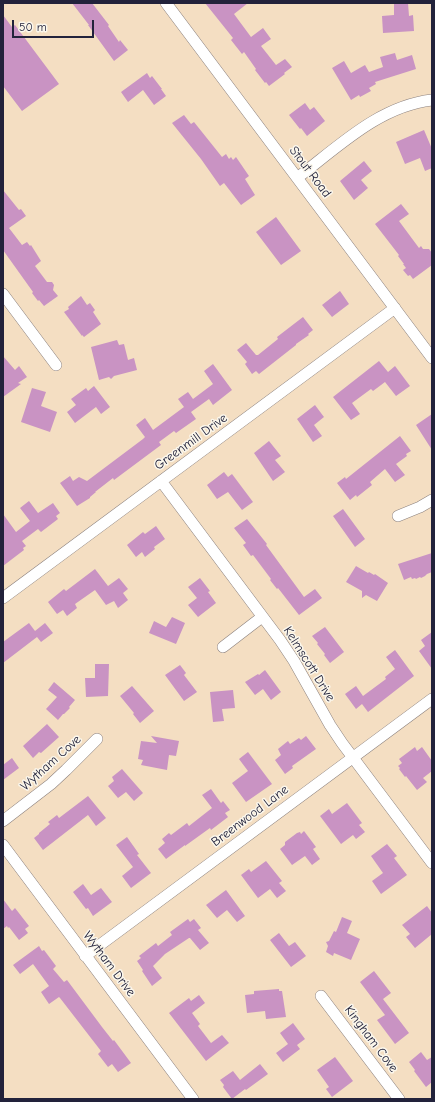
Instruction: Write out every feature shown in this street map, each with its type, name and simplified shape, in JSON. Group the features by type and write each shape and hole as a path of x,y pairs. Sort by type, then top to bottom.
{"street":[{"name":"Stout Road","path":"166,3 432,358"},
{"path":"297,178 348,138 372,122 397,109 432,100"},
{"path":"3,294 56,365"},
{"name":"Greenmill Drive","path":"3,598 395,308"},
{"name":"Kelmscott Drive","path":"161,481 294,661 330,725 352,757 432,863"},
{"path":"398,516 420,507 432,500"},
{"path":"223,647 262,617"},
{"name":"Breenwood Lane","path":"85,956 432,699"},
{"name":"Wytham Cove","path":"3,820 51,784 97,739"},
{"name":"Wytham Drive","path":"3,845 193,1099"},
{"name":"Kingham Cove","path":"321,996 399,1099"}],"building":[{"path":"72,3 92,3 109,25 108,26 119,42 120,40 128,50 114,61"},
{"path":"205,3 248,3 234,14 251,37 263,28 271,39 261,46 276,65 285,59 292,67 269,86 255,70 256,69 244,52 242,54 231,40 233,38"},
{"path":"394,3 408,3 409,16 413,15 414,31 383,33 382,16 394,15"},
{"path":"3,15 12,27 15,25 59,84 22,111 3,86"},
{"path":"395,53 397,60 412,55 416,69 375,82 376,84 369,88 371,91 360,97 359,95 351,100 332,68 344,61 351,73 365,65 369,72 383,67 380,57"},
{"path":"147,73 150,78 152,76 166,96 154,105 143,90 128,102 121,92"},
{"path":"305,103 310,110 314,107 325,121 307,136 289,115"},
{"path":"184,115 191,124 194,122 222,157 226,154 229,159 231,157 233,160 236,157 249,176 245,179 255,195 241,205 224,183 220,186 201,159 172,123"},
{"path":"424,130 432,149 432,168 425,171 420,158 405,164 396,142"},
{"path":"364,161 372,171 361,180 368,188 354,200 340,181"},
{"path":"3,190 19,210 21,209 26,216 9,228 22,245 27,242 30,246 31,245 41,261 35,266 47,282 52,282 54,285 53,290 58,296 44,306 32,293 33,292 3,250"},
{"path":"401,204 409,214 399,221 419,248 421,246 423,249 429,249 432,253 432,265 413,279 403,270 406,268 398,256 399,255 375,224"},
{"path":"276,217 301,251 281,265 256,232"},
{"path":"340,291 349,304 332,317 322,305"},
{"path":"81,296 87,305 90,303 95,310 93,312 101,324 84,337 64,312 69,309 68,307"},
{"path":"303,317 313,330 308,334 309,335 259,374 256,371 252,374 245,364 247,362 237,350 246,343 256,355 258,355 278,339 277,337"},
{"path":"117,340 119,345 124,344 128,360 134,358 137,370 114,376 111,379 109,377 99,380 91,347"},
{"path":"3,356 15,370 19,366 27,377 18,383 21,384 3,397"},
{"path":"379,361 388,372 395,366 410,386 396,396 385,382 373,391 371,389 352,403 360,414 351,420 333,397"},
{"path":"213,364 232,390 213,405 209,399 191,412 196,419 176,433 174,431 159,442 161,445 114,480 113,478 95,492 90,498 77,506 60,483 70,476 73,481 79,477 87,481 143,439 145,437 136,425 145,418 153,430 184,407 178,399 188,392 193,399 213,384 204,371"},
{"path":"94,386 110,407 101,414 96,407 75,423 67,412 76,405 71,399 86,388 88,391"},
{"path":"32,388 46,392 41,406 57,412 50,432 21,422"},
{"path":"315,405 324,417 314,425 322,436 313,442 297,419"},
{"path":"432,414 432,450 416,425"},
{"path":"400,436 411,451 396,464 405,475 395,482 385,469 370,482 372,485 357,497 356,495 350,500 337,483 345,477 346,479"},
{"path":"269,441 281,456 275,460 285,472 273,481 254,453"},
{"path":"224,472 228,477 232,474 253,502 242,510 228,492 217,499 207,485"},
{"path":"29,501 38,513 53,503 60,513 56,516 58,519 41,532 38,529 22,541 26,546 23,548 24,550 3,566 3,514 16,532 30,521 20,508"},
{"path":"343,509 365,539 355,547 333,516"},
{"path":"247,519 267,544 266,545 304,597 315,589 322,598 299,615 270,580 271,579 253,555 251,556 243,545 246,543 234,528"},
{"path":"156,526 165,539 154,547 155,549 145,557 142,552 136,557 127,545 143,532 145,534"},
{"path":"432,553 432,572 421,578 412,579 411,577 404,580 398,564"},
{"path":"356,566 368,573 375,574 388,583 377,601 366,595 362,598 362,591 346,582"},
{"path":"95,569 108,586 119,578 128,589 123,593 128,600 118,608 114,601 106,605 95,590 75,604 77,608 67,616 63,610 57,614 48,602 64,589 66,591"},
{"path":"200,578 210,591 208,592 216,603 198,617 188,605 197,598 188,587"},
{"path":"172,617 185,623 176,644 149,633 154,621 166,627"},
{"path":"29,623 35,631 45,623 53,633 41,642 37,637 3,663 3,642"},
{"path":"325,627 344,652 330,663 312,636"},
{"path":"432,632 432,669 419,651 425,646 421,640"},
{"path":"395,650 414,676 368,712 362,704 356,709 345,694 356,686 363,696 386,679 385,677 395,669 386,657"},
{"path":"95,664 109,664 108,696 86,697 85,678 95,678"},
{"path":"180,665 186,673 184,675 197,692 184,701 165,675"},
{"path":"265,670 281,692 271,700 263,689 255,695 245,682 258,674 259,675"},
{"path":"54,682 75,700 69,707 70,708 58,720 46,709 57,697 48,690"},
{"path":"132,686 154,711 140,723 120,696"},
{"path":"233,690 235,708 222,709 224,721 213,722 210,692"},
{"path":"47,724 59,737 33,758 23,746"},
{"path":"151,736 179,741 176,756 169,755 167,770 141,765 143,760 138,759 141,741 157,743"},
{"path":"306,736 316,749 292,766 293,768 285,774 275,760 281,755 278,749 288,741 290,744 299,738 301,740"},
{"path":"415,747 417,751 422,747 432,761 432,771 423,778 427,782 417,790 406,776 405,777 398,766 402,763 399,759"},
{"path":"248,752 272,784 246,802 232,783 248,771 239,759"},
{"path":"12,758 19,768 3,780 3,765"},
{"path":"122,769 143,793 134,801 126,792 118,798 108,786 114,781 112,777"},
{"path":"211,789 221,803 223,801 230,810 225,813 228,817 211,830 210,828 166,859 158,849 165,843 162,839 169,833 171,835 187,823 189,826 212,808 202,795"},
{"path":"88,796 106,818 96,826 88,815 43,850 34,838 50,824 48,822 57,815 59,818"},
{"path":"347,803 362,823 359,825 365,832 356,839 353,835 341,844 320,816 329,809 332,814"},
{"path":"304,831 316,847 313,849 320,859 312,865 305,856 292,865 280,849 285,845 285,842 297,833 300,832 301,834"},
{"path":"127,837 139,854 137,855 151,873 131,888 122,876 133,867 116,845"},
{"path":"387,844 397,856 394,858 407,875 381,894 372,881 383,873 371,856"},
{"path":"266,861 282,881 279,883 286,891 277,898 270,889 258,898 241,875 249,869 251,872"},
{"path":"83,884 91,895 101,888 112,902 93,916 88,908 86,909 73,892"},
{"path":"226,890 245,916 237,922 227,910 217,918 206,905"},
{"path":"3,899 12,911 15,908 29,926 25,929 28,933 19,940 9,927 8,928 7,926 3,929"},
{"path":"427,906 432,913 432,934 415,948 406,937 410,934 402,925"},
{"path":"342,917 352,921 347,933 360,939 351,960 334,953 333,956 326,952 328,946 326,942 329,941 334,931 336,932"},
{"path":"188,919 190,922 194,919 201,928 198,930 209,943 200,950 189,938 165,954 153,966 162,978 152,986 137,961 141,958 139,956 156,943 158,946 172,935 170,932"},
{"path":"279,933 289,946 295,942 306,956 291,967 270,940"},
{"path":"39,946 42,951 44,950 56,966 53,969 64,982 67,980 131,1063 118,1072 112,1064 108,1067 98,1054 101,1051 60,998 59,997 49,1004 41,992 49,986 33,964 20,974 13,965"},
{"path":"374,971 391,993 383,999 409,1033 395,1044 377,1020 385,1015 360,982"},
{"path":"279,989 279,991 282,991 286,1017 266,1019 265,1011 247,1013 245,995 254,994 254,991"},
{"path":"199,995 205,1003 192,1013 200,1024 198,1026 211,1043 222,1035 229,1043 206,1061 169,1013 189,998 191,1001"},
{"path":"293,1023 305,1039 297,1045 300,1049 283,1062 276,1053 288,1044 280,1033"},
{"path":"421,1052 427,1060 432,1057 432,1082 426,1087 409,1062"},
{"path":"335,1057 353,1081 332,1097 326,1089 329,1087 317,1070"},
{"path":"260,1064 268,1074 232,1099 223,1087 224,1085 220,1080 233,1071 240,1080"}]}
